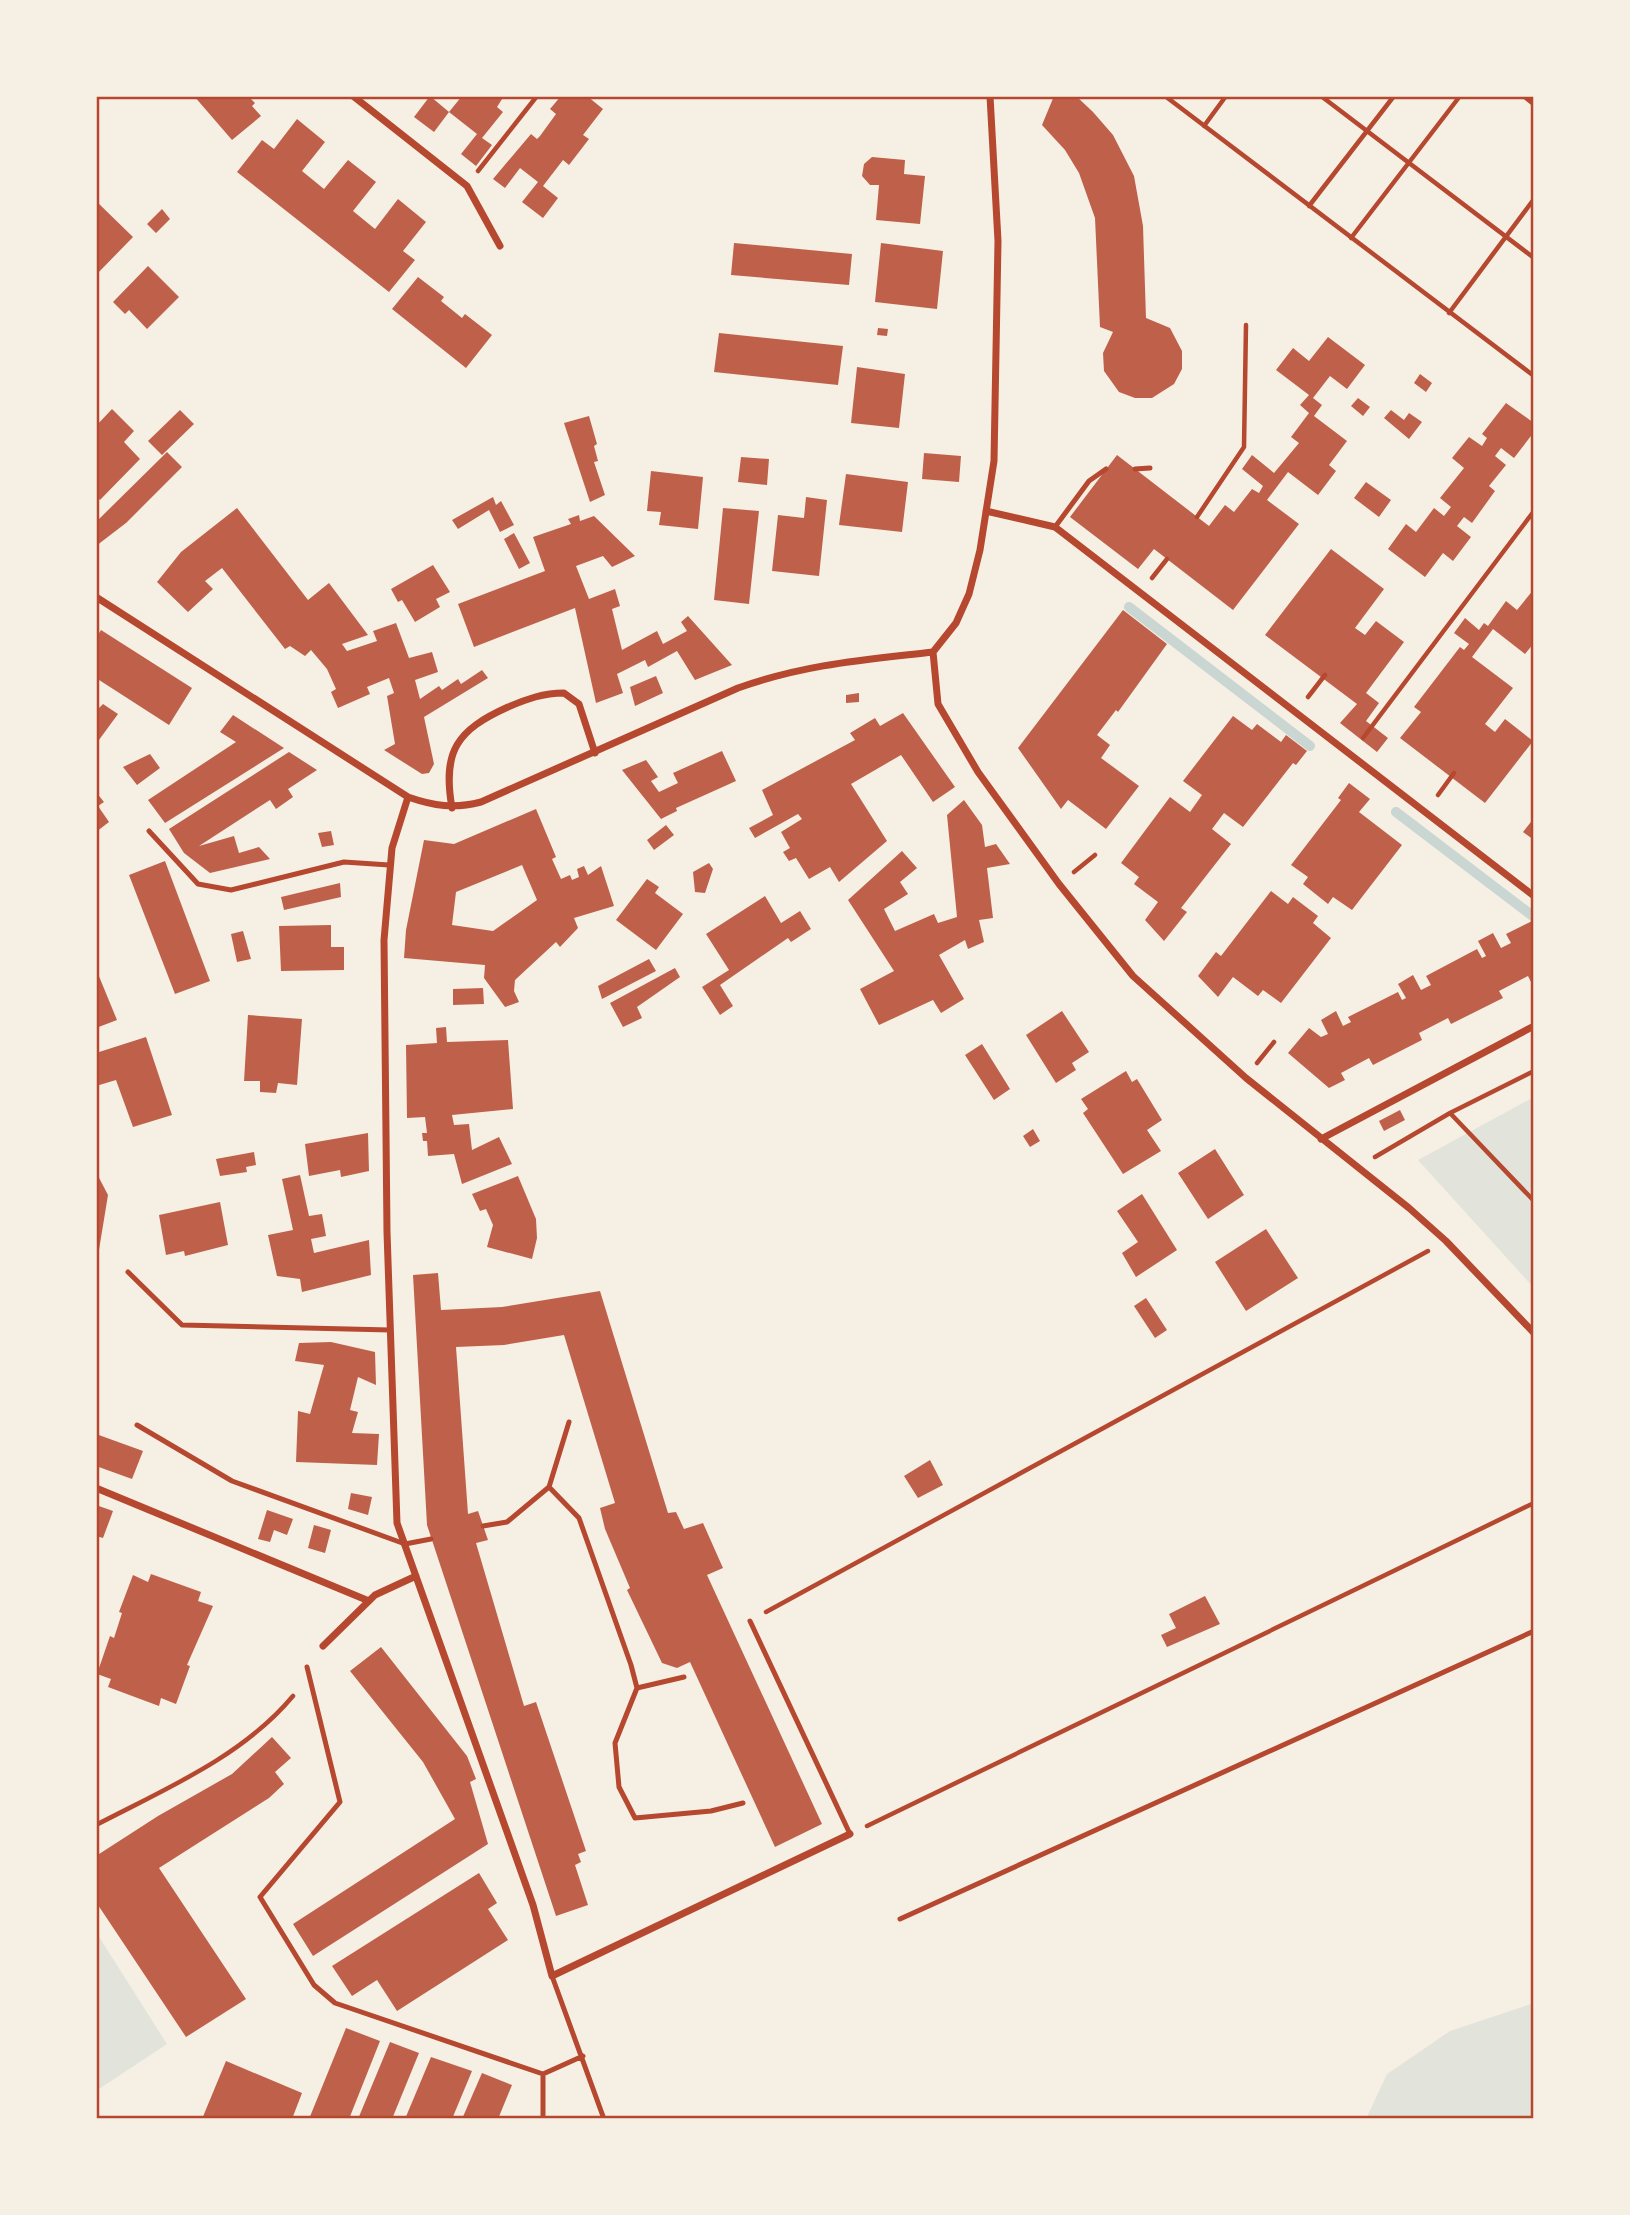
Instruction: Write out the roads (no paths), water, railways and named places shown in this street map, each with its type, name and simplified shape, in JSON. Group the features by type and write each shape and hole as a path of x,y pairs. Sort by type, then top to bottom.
{"street":[{"path":"353,96 467,186 500,246"},
{"path":"990,96 999,241 994,461 970,594 956,623 933,652 938,704 978,772 1133,976 1321,1139 1446,1241 1534,1333"},
{"path":"986,511 1055,527 1080,549 1534,896"},
{"path":"96,597 408,797 432,806 452,808 481,802 738,688 782,673 831,662 933,652"},
{"path":"452,808 447,781 450,767 454,749 470,726 530,698 565,693 579,704 595,753"},
{"path":"408,797 389,865 384,940 390,1330 397,1523 533,1905 552,1976 850,1834"},
{"path":"1321,1139 1534,1026"},
{"path":"96,1488 369,1601"},
{"path":"323,1646 369,1601 416,1576"}],"lane":[{"path":"1524,96 1534,104"},
{"path":"1135,469 1150,468"},
{"path":"1055,527 1088,481 1106,469"},
{"path":"149,831 198,884 231,890 344,862 389,865"},
{"path":"128,1272 181,1325 390,1330"},
{"path":"483,1526 507,1522 549,1487 569,1422"},
{"path":"137,1424 232,1481 405,1544 431,1539"},
{"path":"549,1487 579,1518 636,1688 615,1743 619,1787 635,1818 711,1811 743,1803"},
{"path":"750,1621 850,1834"},
{"path":"900,1919 1534,1631"},
{"path":"307,1667 340,1802 260,1898 314,1985 334,2003 542,2074 583,2056"},
{"path":"636,1688 684,1677"},
{"path":"552,1976 604,2119"},
{"path":"542,2074 543,2119"}],"waterway":[{"path":"1129,607 1310,746"},
{"path":"1396,812 1534,917"}]}
